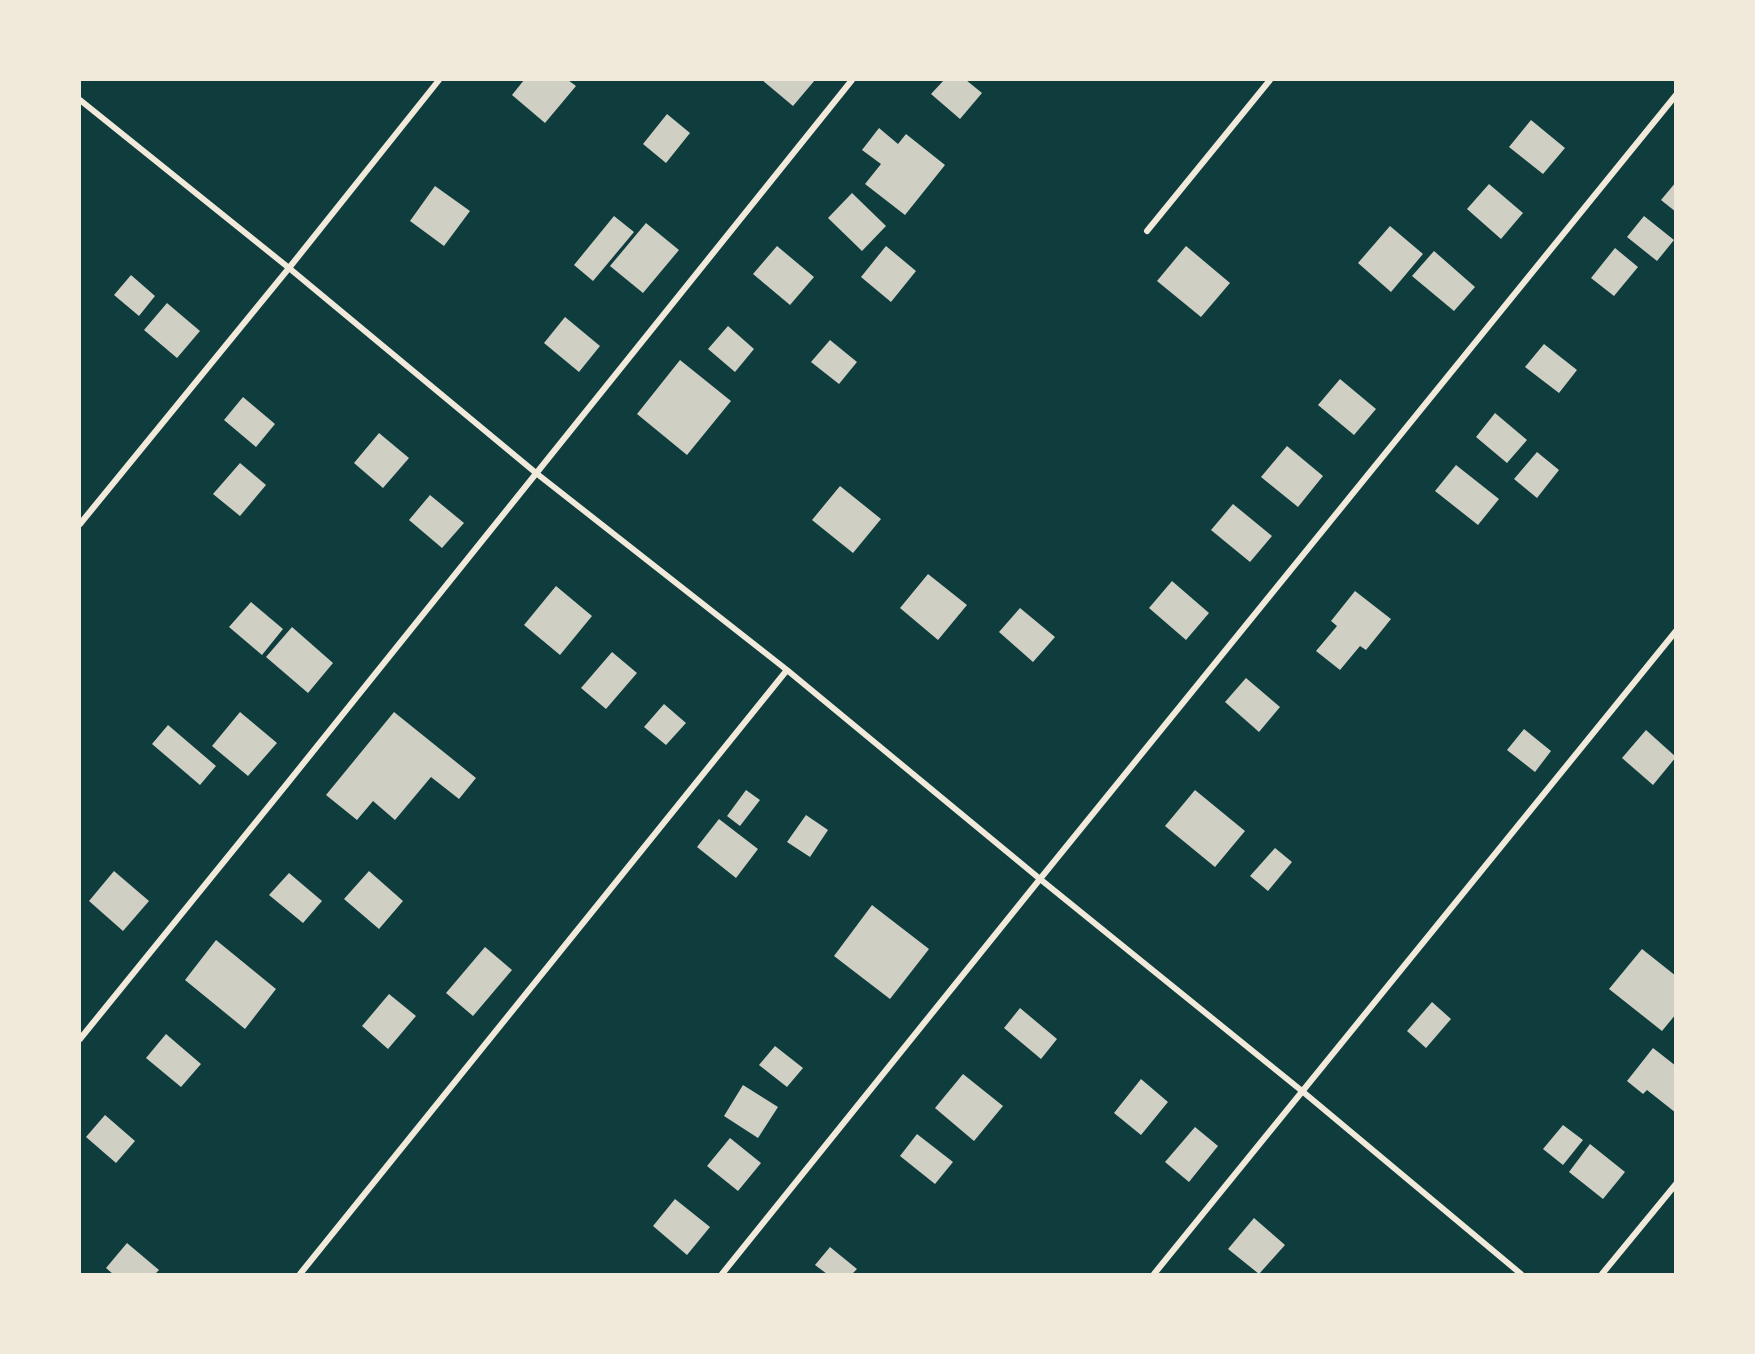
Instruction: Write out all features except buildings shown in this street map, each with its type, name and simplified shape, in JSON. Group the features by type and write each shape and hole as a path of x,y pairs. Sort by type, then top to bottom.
{"street":[{"path":"80,524 439,80"},
{"path":"80,1039 852,80"},
{"path":"1147,231 1270,80"},
{"path":"722,1275 1676,95"},
{"path":"80,100 290,267 536,473 787,670 1302,1091 1521,1275"},
{"path":"1154,1275 1676,631"},
{"path":"300,1275 787,670"},
{"path":"1602,1275 1676,1184"}]}
